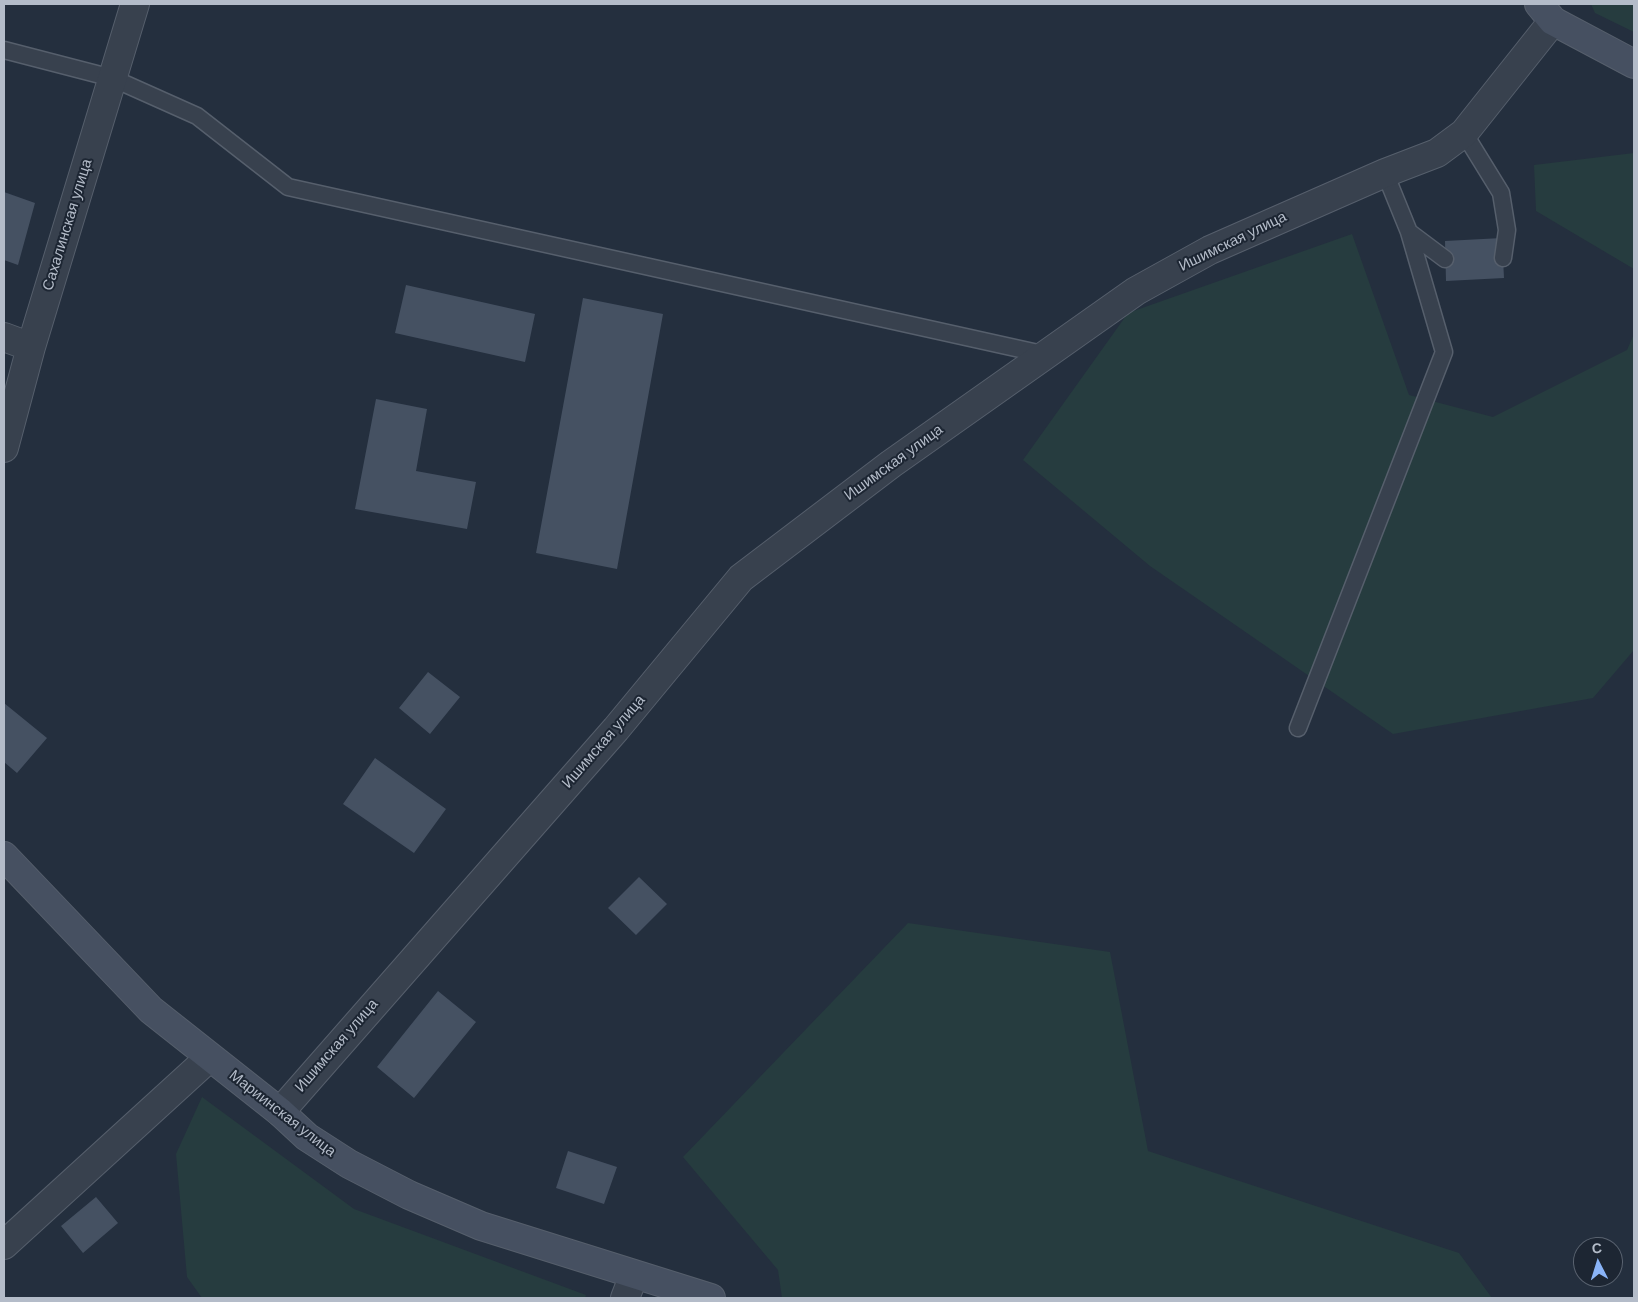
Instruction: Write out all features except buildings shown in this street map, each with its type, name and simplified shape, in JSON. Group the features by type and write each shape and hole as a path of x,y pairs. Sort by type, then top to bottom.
{"main road":[{"name":"Ишимская улица","path":"1546,12 1634,64"},
{"name":"Мариинская улица","path":"4,856 152,1010 209,1058 280,1112 307,1137 349,1164 409,1196 629,1287 711,1298"}],"street":[{"name":"Сахалинская улица","path":"4,448 32,347 135,4"},
{"name":"Ишимская улица","path":"280,1112 616,729 741,578 891,464 1136,292 1210,250 1385,173 1437,153 1464,133 1546,12"},
{"path":"4,337 32,347"},
{"path":"4,1245 209,1058"}],"lane":[{"path":"4,50 112,78 197,116 288,187 1048,354"},
{"path":"1464,133 1501,193 1507,230 1503,258"},
{"path":"1298,728 1444,352 1410,232 1385,173"},
{"path":"1410,232 1445,259"}],"green space":[{"path":"1591,4 1634,4 1634,32 1595,13"},
{"path":"1634,153 1634,269 1536,211 1534,165"},
{"path":"1352,234 1409,395 1493,417 1627,350 1634,334 1634,650 1593,698 1393,734 1150,566 1023,460 1128,313"},
{"path":"908,923 1110,952 1148,1151 1459,1253 1492,1298 782,1298 778,1270 683,1157"},
{"path":"202,1097 354,1209 586,1295 585,1298 202,1298 187,1277 176,1154"}]}
